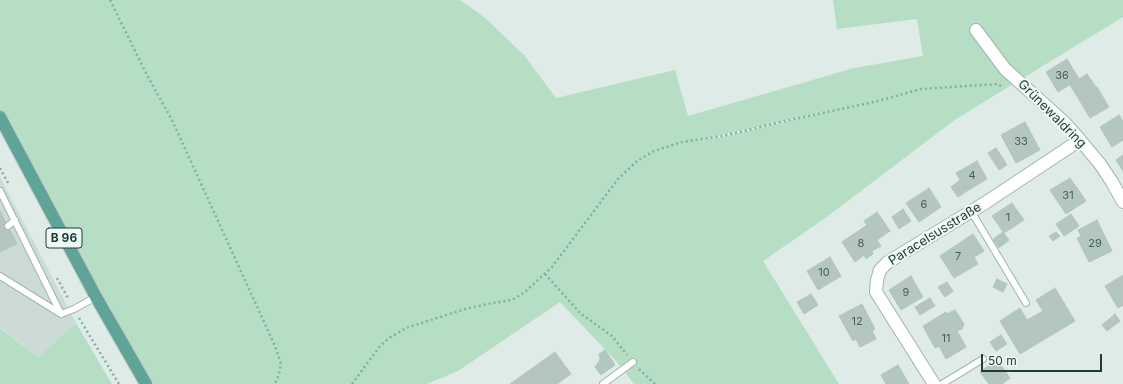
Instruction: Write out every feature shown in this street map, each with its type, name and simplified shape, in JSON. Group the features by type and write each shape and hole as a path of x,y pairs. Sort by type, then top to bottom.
{"main road":[{"name":"B 96","path":"0,118 96,296 146,384"}],"street":[{"name":"Grünewaldring","path":"976,30 1006,69 1065,123 1080,140 1100,164 1123,202"},
{"name":"Paracelsusstraße","path":"934,384 876,292 880,270 888,262 971,211 1080,140"}],"lane":[{"path":"0,192 61,314"},
{"path":"971,211 1026,302"},
{"path":"8,226 15,220"},
{"path":"0,276 61,314"},
{"path":"61,314 74,309 96,296"},
{"path":"942,384 983,359"},
{"path":"603,384 633,362"}],"path":[{"path":"110,0 148,77 172,120 275,346 281,364 280,374 275,384"},
{"path":"352,384 380,346 389,338 406,328 465,309 512,300 525,292 545,274 564,251 618,179 636,161 654,151 682,142 723,136 878,101 898,94 921,89 998,84"},
{"path":"545,274 580,313 612,336 633,362 655,384"},
{"path":"74,309 119,384"}],"shaded area":[{"path":"0,177 76,323 38,357 0,327"}],"green space":[{"path":"0,0 460,0 484,17 524,55 556,98 675,70 688,116 854,68 923,56 917,19 837,29 833,0 1123,0 1123,17 956,119 824,219 763,261 839,384 634,384 617,362 560,302 458,371 427,384 149,384 98,295 0,111","holes":["842,108 723,137 694,141"]},
{"path":"76,323 112,384 0,384 0,328 38,357"}],"building":[{"path":"1067,59 1079,79 1058,92 1046,72"},
{"path":"1087,74 1096,87 1078,98 1070,85"},
{"path":"1097,87 1109,107 1090,118 1078,98"},
{"path":"1119,115 1123,121 1123,140 1112,147 1100,127"},
{"path":"1025,122 1040,150 1016,163 1001,135"},
{"path":"996,148 1007,165 999,170 988,153"},
{"path":"1123,155 1123,171 1116,160"},
{"path":"977,161 987,179 967,191 956,173"},
{"path":"1070,178 1086,201 1066,214 1050,190"},
{"path":"960,180 967,191 958,197 951,187"},
{"path":"929,188 941,207 919,222 906,203"},
{"path":"1012,203 1024,220 1004,233 992,216"},
{"path":"903,209 911,221 899,229 892,217"},
{"path":"0,211 17,244 0,252"},
{"path":"877,212 890,231 877,240 864,221"},
{"path":"1071,214 1079,226 1064,236 1056,224"},
{"path":"1097,220 1112,251 1089,262 1077,238 1081,236 1078,230"},
{"path":"867,225 881,246 872,251 873,254 866,259 864,255 855,262 842,242"},
{"path":"1003,232 1009,240 999,248 993,239"},
{"path":"1056,232 1060,236 1053,241 1049,236"},
{"path":"973,234 984,251 974,257 978,264 954,278 940,256"},
{"path":"830,257 841,276 818,290 807,271"},
{"path":"1123,275 1123,305 1118,308 1105,286"},
{"path":"911,276 923,297 901,310 889,290"},
{"path":"997,279 1007,284 1003,292 993,287"},
{"path":"947,282 953,291 945,297 938,287"},
{"path":"1055,288 1075,321 1020,354 1000,321 1020,308 1027,320 1043,311 1036,300"},
{"path":"811,294 818,305 804,314 797,302"},
{"path":"930,298 935,306 920,315 915,307"},
{"path":"862,304 875,329 872,331 876,339 860,347 856,339 853,341 839,316"},
{"path":"955,310 964,324 962,329 957,331 966,347 946,359 939,346 935,348 923,326 946,312 947,314"},
{"path":"1115,314 1120,321 1107,331 1102,325"},
{"path":"1001,335 1007,344 996,351 990,342"},
{"path":"605,350 615,365 601,375 595,367 600,360 599,354"},
{"path":"555,352 571,374 557,384 510,384"},
{"path":"997,360 1010,378 1002,384 989,384 980,372"},
{"path":"898,365 909,384 886,384 881,375"}]}
